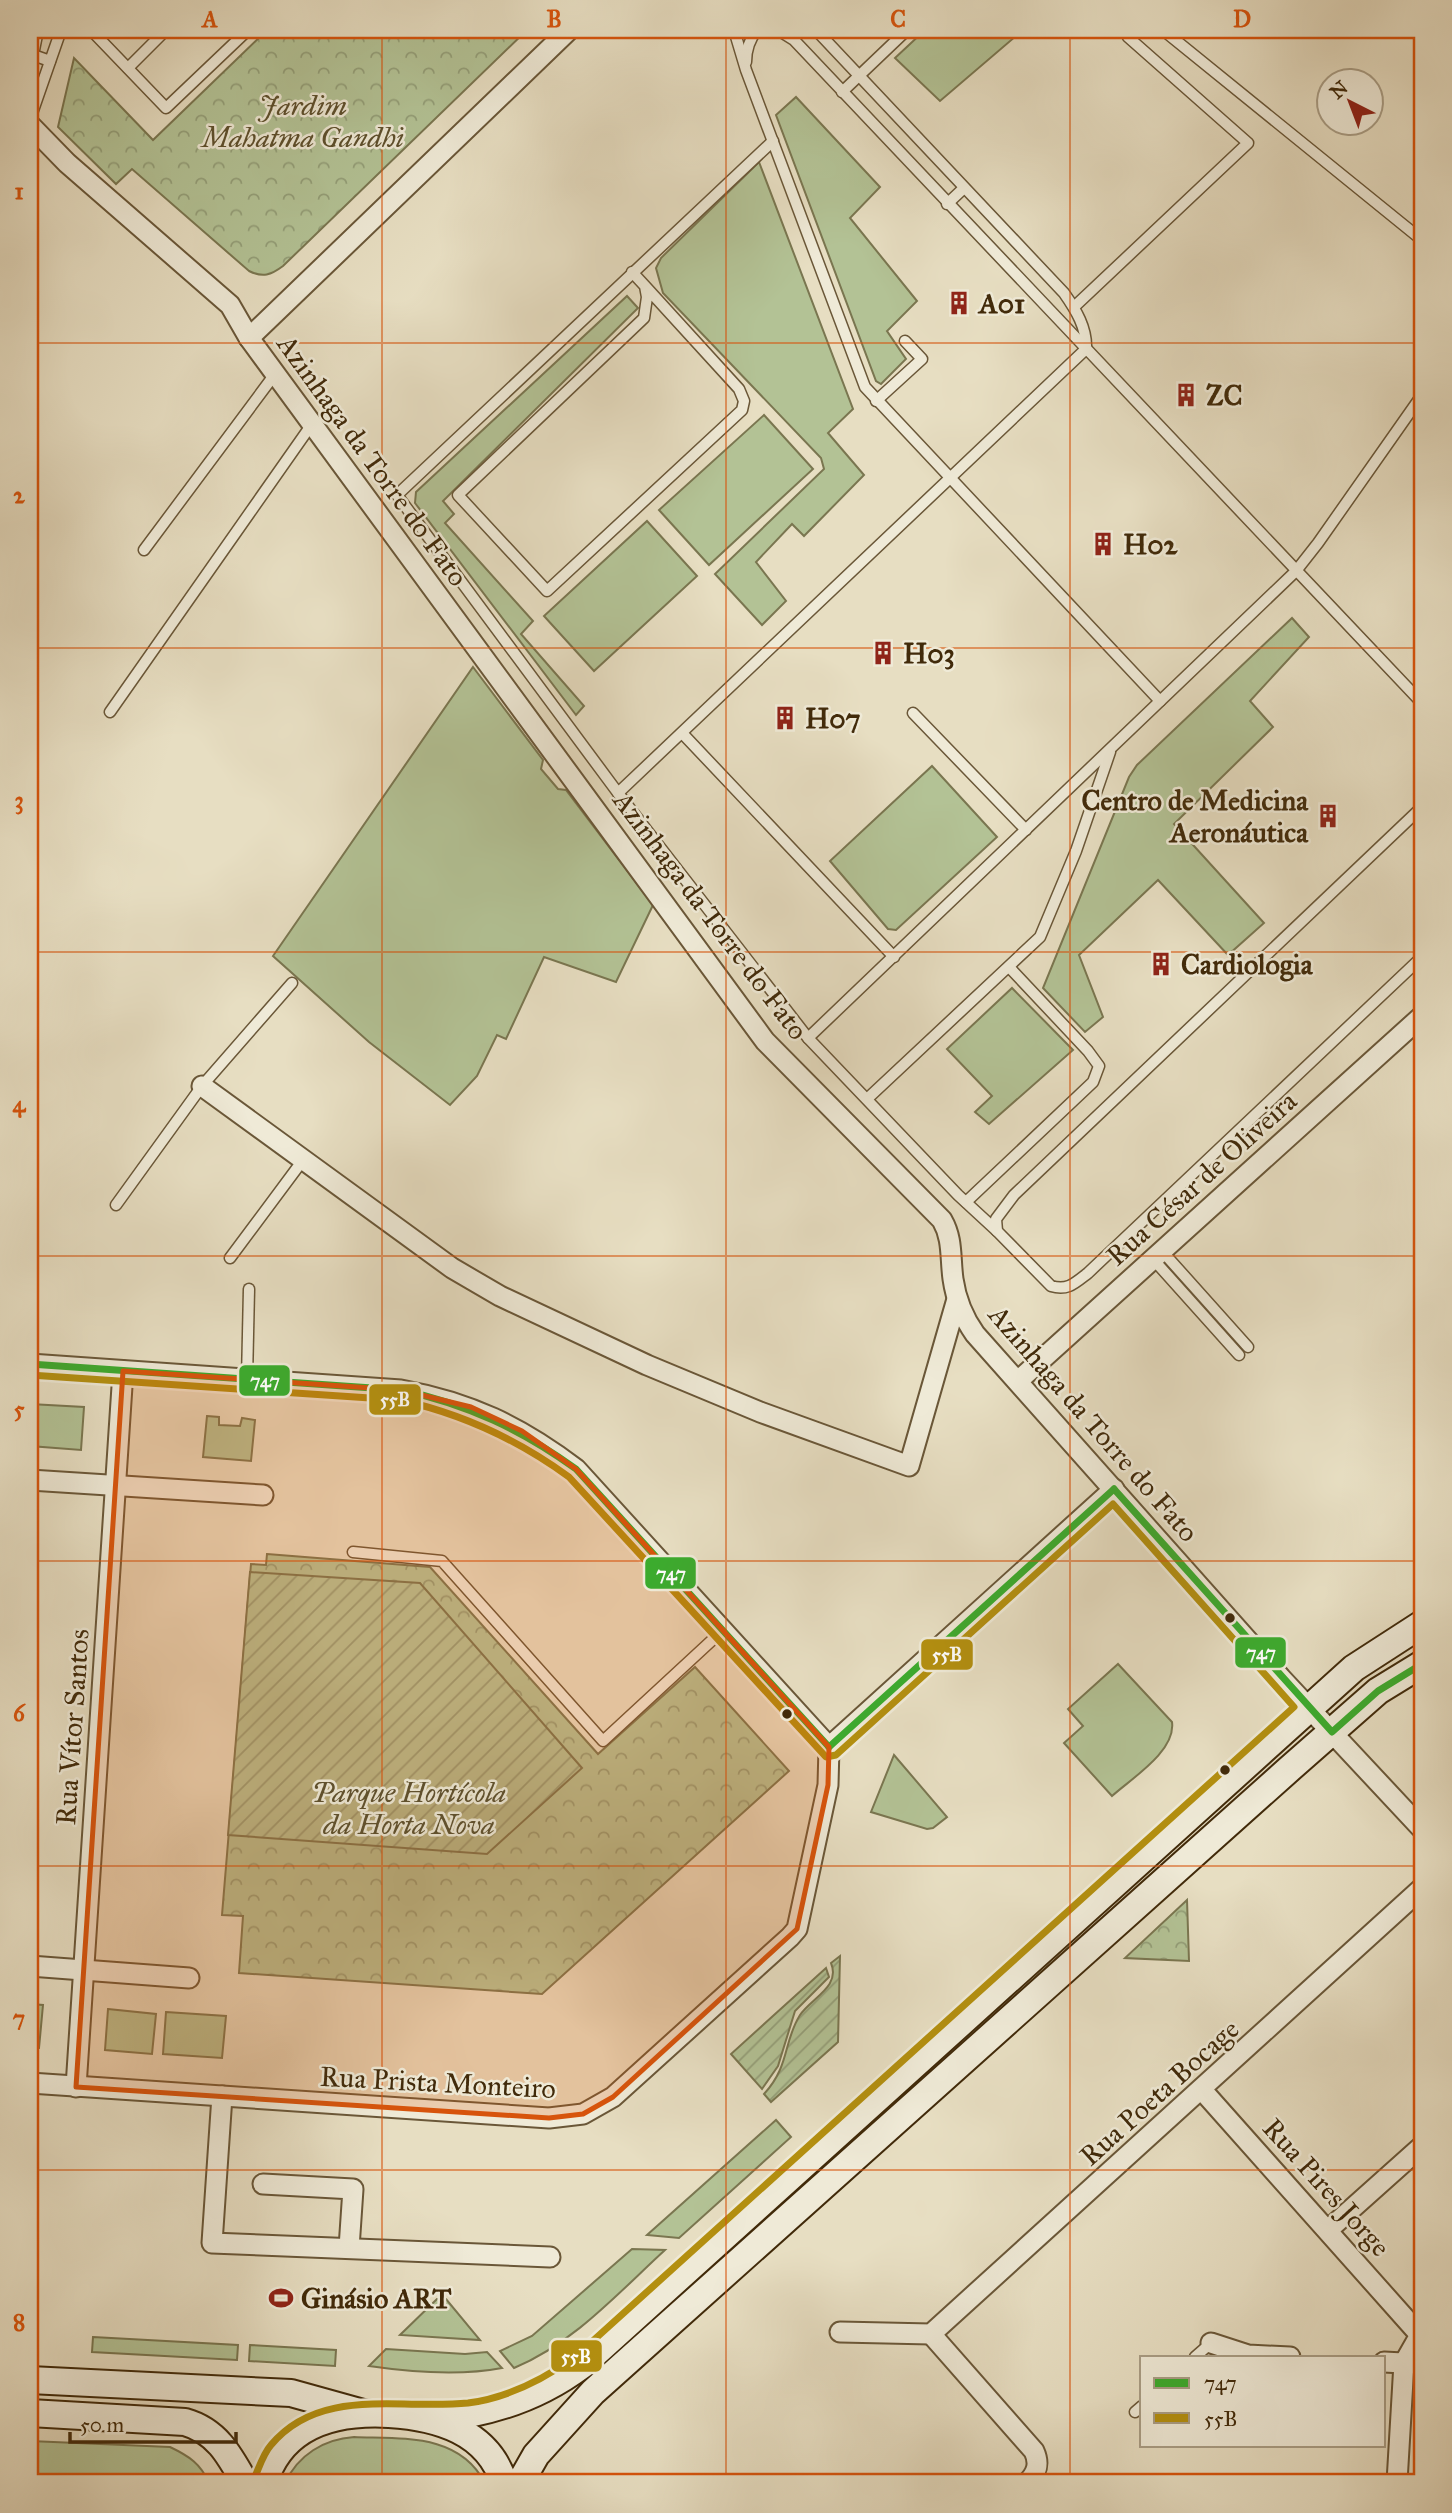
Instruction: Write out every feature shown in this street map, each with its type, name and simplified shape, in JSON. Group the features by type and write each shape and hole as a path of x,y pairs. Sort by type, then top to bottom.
{"main road":[{"path":"264,2483 277,2457 293,2438 326,2419 363,2413 471,2413 542,2391 582,2365 1354,1668 1422,1624"},
{"path":"520,2483 536,2455 593,2392 1378,1691 1422,1664"},
{"path":"30,2380 291,2393 363,2413"},
{"path":"30,2413 186,2421 197,2425 218,2440 245,2483"},
{"path":"413,2415 433,2419 468,2435 493,2458 504,2483"}],"street":[{"path":"249,338 569,30"},
{"name":"Azinhaga da Torre do Fato","path":"30,125 67,163 230,305 249,338 275,374 765,1041 942,1220 951,1240 957,1299 964,1318 975,1334 1309,1708 1422,1829"},
{"name":"Rua César de Oliveira","path":"1017,1381 1422,1016"},
{"path":"202,1086 452,1268 500,1296 647,1365 760,1412 909,1466 957,1299"},
{"path":"30,1364 401,1390 436,1396 471,1407 522,1431 576,1469 829,1747 1114,1489"},
{"name":"Rua Vítor Santos","path":"76,2087 123,1371"},
{"path":"30,1480 263,1495"},
{"name":"Rua Prista Monteiro","path":"30,2083 549,2118 572,2117 604,2104 797,1929 828,1785 829,1747"},
{"name":"Rua Poeta Bocage","path":"931,2334 1422,1888"},
{"path":"30,1966 189,1978"},
{"name":"Rua Pires Jorge","path":"1202,2090 1420,2335 1413,2363 1397,2482"},
{"path":"222,2096 212,2243 550,2257"},
{"path":"1328,2230 1422,2146"},
{"path":"263,2184 353,2189 349,2248"},
{"path":"840,2332 931,2334 1034,2451 1038,2466 1027,2483"},
{"path":"1211,2343 1248,2355 1269,2356"},
{"path":"1386,2362 1413,2363"}],"lane":[{"path":"38,30 33,55 50,61"},
{"path":"30,119 61,30"},
{"path":"91,30 166,108 248,30"},
{"path":"128,68 166,30"},
{"path":"734,30 746,70 865,387 1160,701"},
{"path":"746,70 746,52 757,30"},
{"path":"778,30 794,40 1422,703"},
{"path":"618,793 1086,349 1086,338 1074,307 1064,293 816,30"},
{"path":"842,92 908,30"},
{"path":"1074,307 1248,143 1128,37 1125,30"},
{"path":"1163,30 1422,240"},
{"path":"773,141 397,495 618,793 808,1038 966,1202 1051,1286 1061,1289 1069,1287 1107,1255 1422,957"},
{"path":"947,204 964,188"},
{"path":"632,272 645,286 739,389 744,401 741,410 547,591 458,495 645,318 645,286"},
{"path":"876,401 922,359 905,341"},
{"path":"144,550 275,374"},
{"path":"808,1038 1296,571 1422,395"},
{"path":"110,712 312,424"},
{"path":"913,713 1026,830"},
{"path":"682,733 894,957"},
{"path":"867,1099 1040,937 1076,850 1112,748"},
{"path":"997,1231 996,1219 1014,1195 1422,807"},
{"path":"966,1202 1093,1082 1099,1066 1009,967"},
{"path":"116,1205 202,1086 292,983"},
{"path":"230,1258 303,1160"},
{"path":"1157,1255 1248,1347"},
{"path":"1157,1255 1239,1355"},
{"path":"247,1380 249,1289"},
{"path":"353,1552 442,1561 603,1741 722,1632"},
{"path":"1196,2356 1211,2343"}],"highlighted area":[{"path":"123,1371 401,1390 471,1407 522,1431 576,1469 829,1747 828,1785 797,1929 613,2097 583,2114 549,2118 76,2087"}],"green space":[{"name":"Jardim Mahatma Gandhi","path":"267,30 527,30 283,266 263,275 249,271 132,169 116,184 58,127 74,58 153,140"},
{"path":"925,30 1023,30 940,101 895,58"},
{"path":"796,97 880,187 850,218 917,301 887,331 906,359 881,384 876,381 776,115"},
{"path":"759,162 853,409 828,433 864,475 804,536 792,524 756,562 786,601 762,625 715,574 824,469 821,458 663,293 656,268 661,258"},
{"path":"627,296 638,308 443,501 454,514 445,523 533,621 521,634 584,706 576,715 415,503 416,492"},
{"path":"764,415 813,469 709,565 659,510"},
{"path":"647,521 697,576 594,671 544,616"},
{"path":"1292,618 1309,637 1250,701 1273,727 1174,824 1264,923 1228,955 1158,880 1079,955 1103,1017 1085,1032 1043,988 1129,777 1137,765"},
{"path":"473,667 543,760 541,769 558,789 566,790 653,905 616,982 544,957 506,1039 497,1035 477,1076 450,1105 369,1042 273,956"},
{"path":"932,766 997,837 896,930 888,929 830,861"},
{"path":"1012,988 1073,1050 989,1124 975,1112 992,1096 947,1049"},
{"path":"30,1404 84,1407 81,1450 30,1446"},
{"path":"207,1416 219,1417 219,1425 240,1426 242,1418 255,1420 251,1461 203,1457"},
{"name":"Parque Hortícola da Horta Nova","path":"267,1554 430,1567 598,1754 695,1667 789,1771 542,1994 239,1973 243,1916 222,1915 251,1564 266,1565"},
{"path":"250,1572 420,1583 582,1768 487,1854 228,1835"},
{"path":"1118,1664 1172,1722 1171,1733 1160,1753 1112,1796 1064,1743 1083,1726 1068,1709"},
{"path":"894,1755 947,1817 933,1828 927,1829 871,1812"},
{"path":"1187,1900 1189,1961 1125,1958"},
{"path":"840,1956 838,2042 771,2102 764,2094 778,2074 795,2025 805,2009 828,1986 832,1979 831,1963"},
{"path":"826,1968 829,1977 795,2011 778,2066 762,2089 731,2054"},
{"path":"30,2004 43,2005 39,2048 30,2047"},
{"path":"108,2009 156,2014 152,2054 105,2050"},
{"path":"166,2012 226,2016 222,2058 163,2054"},
{"path":"776,2120 791,2137 679,2238 647,2235"},
{"path":"632,2249 665,2250 576,2331 536,2358 514,2368 500,2351 532,2336"},
{"path":"437,2299 446,2299 480,2340 400,2335"},
{"path":"93,2337 238,2345 237,2360 92,2352"},
{"path":"250,2345 336,2350 335,2366 249,2361"},
{"path":"386,2349 465,2354 487,2352 502,2368 435,2372 369,2366"},
{"path":"354,2437 410,2439 445,2447 474,2467 485,2483 285,2483 297,2464 313,2450 332,2441"},
{"path":"30,2441 170,2447 194,2461 209,2483 30,2483"}],"transit line":[{"name":"747","path":"30,1364 401,1390 449,1403 493,1420 535,1442 576,1469 829,1747"},
{"name":"55B","path":"30,1375 400,1400 467,1420 489,1430 530,1451 569,1477 826,1757 836,1755 1113,1504 1294,1707 575,2357 551,2373 497,2397 468,2403 363,2404 313,2415 291,2427 271,2445 254,2479"},
{"name":"747","path":"1114,1489 1332,1732 1378,1691 1422,1664"},
{"name":"747","path":"829,1747 1114,1489"}],"place":[{"name":"A01","path":"959,303"},
{"name":"ZC","path":"1186,395"},
{"name":"H02","path":"1103,544"},
{"name":"H03","path":"883,653"},
{"name":"H07","path":"785,718"},
{"name":"Centro de Medicina Aeronáutica","path":"1328,816"},
{"name":"Cardiologia","path":"1161,964"},
{"name":"Ginásio ART","path":"281,2298"}]}
